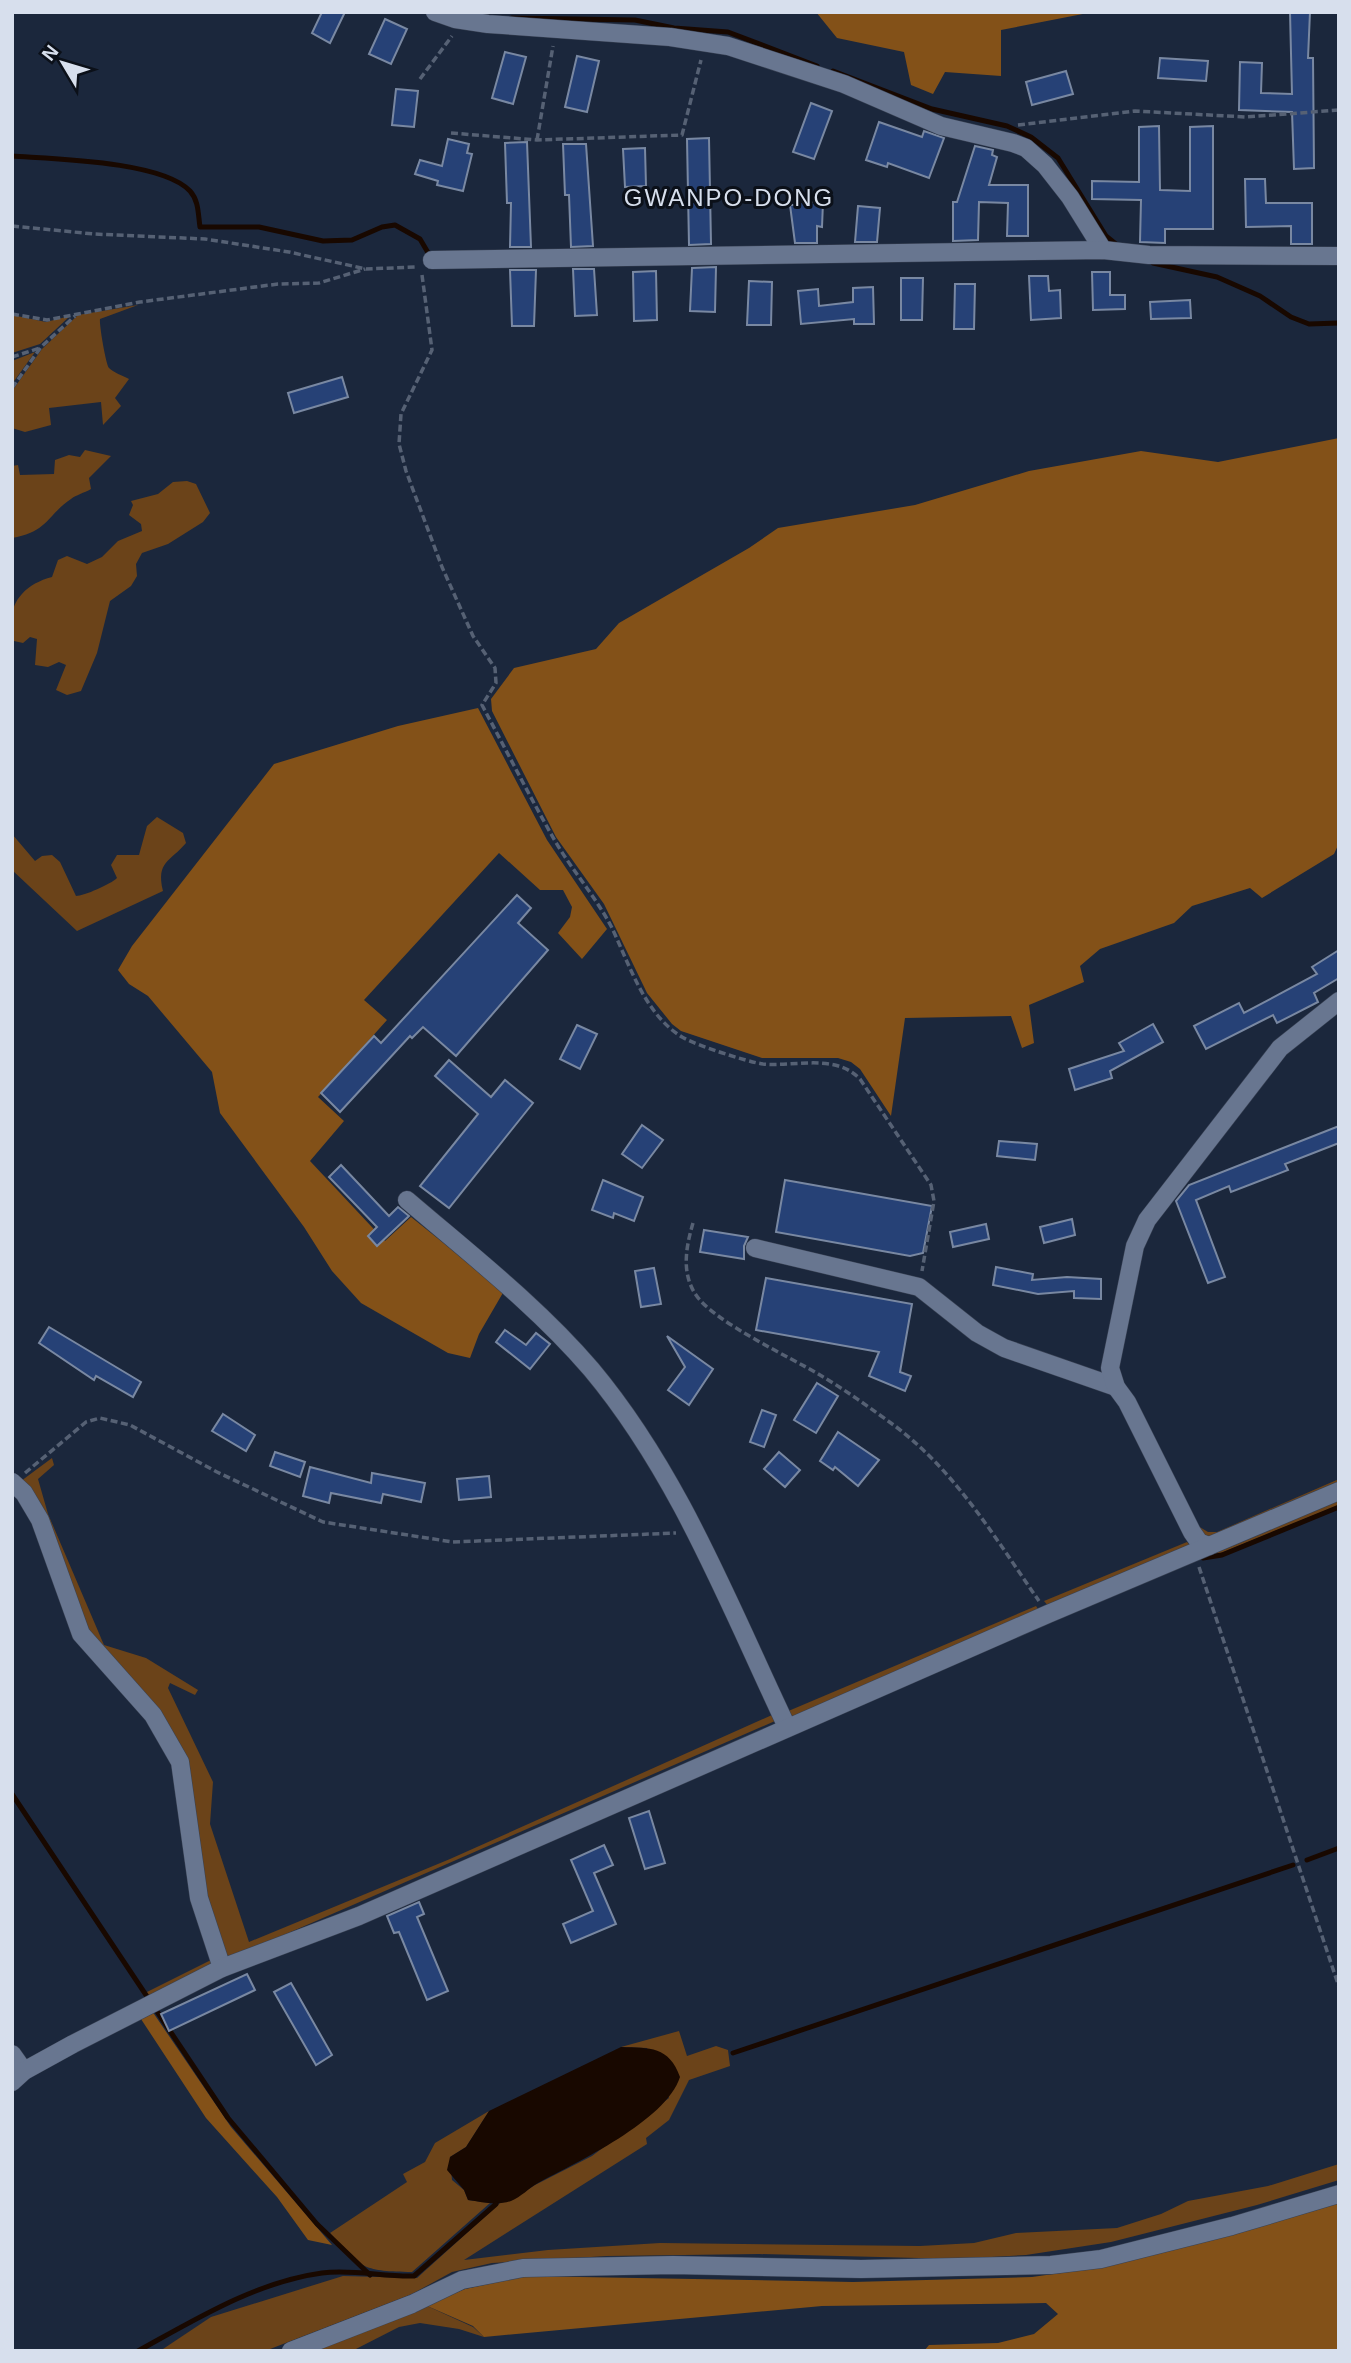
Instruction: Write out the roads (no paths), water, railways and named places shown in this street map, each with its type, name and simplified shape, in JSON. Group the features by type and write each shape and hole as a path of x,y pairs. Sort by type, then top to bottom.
{"street":[{"path":"435,12 462,20 706,41 753,52 844,84 942,126 994,137 1026,148 1045,165 1070,197 1103,250"},
{"path":"427,263 1103,250 1149,255 1339,256"},
{"path":"1202,1550 1128,1402 1116,1387 1110,1368 1135,1246 1147,1220 1280,1048 1339,1001"},
{"path":"407,1200 546,1321 584,1362 631,1421 657,1462 694,1533 787,1727"},
{"path":"755,1248 919,1287 977,1333 1004,1348 1116,1387"},
{"path":"12,1482 24,1493 40,1520 81,1634 153,1715 180,1762 199,1898 222,1969"},
{"path":"12,2054 18,2076 135,2011 222,1969 359,1916 787,1727 1339,1491"},
{"path":"291,2351 412,2304 462,2280 523,2268 673,2265 861,2269 1051,2265 1101,2259 1232,2226 1339,2194"}],"waterway":[{"path":"512,18 635,20 674,28 728,32 817,66"},
{"path":"833,71 932,109 1007,126 1031,137 1058,158 1106,236 1117,245"},
{"path":"12,156 106,163 156,173 176,181 190,191 197,203 200,227 259,227 323,241 352,240 382,227 395,225 420,239 430,256"},
{"path":"1153,263 1217,277 1260,296 1291,317 1309,324 1339,323"},
{"path":"1203,1558 1222,1555 1339,1507"},
{"path":"12,1794 228,2118 317,2224 370,2275"},
{"path":"1307,1860 1339,1848"},
{"path":"733,2053 1293,1865"},
{"path":"138,2351 227,2303 274,2284 333,2272 414,2276 496,2204"}],"district":[{"name":"GWANPO-DONG","path":"729,198"}]}
